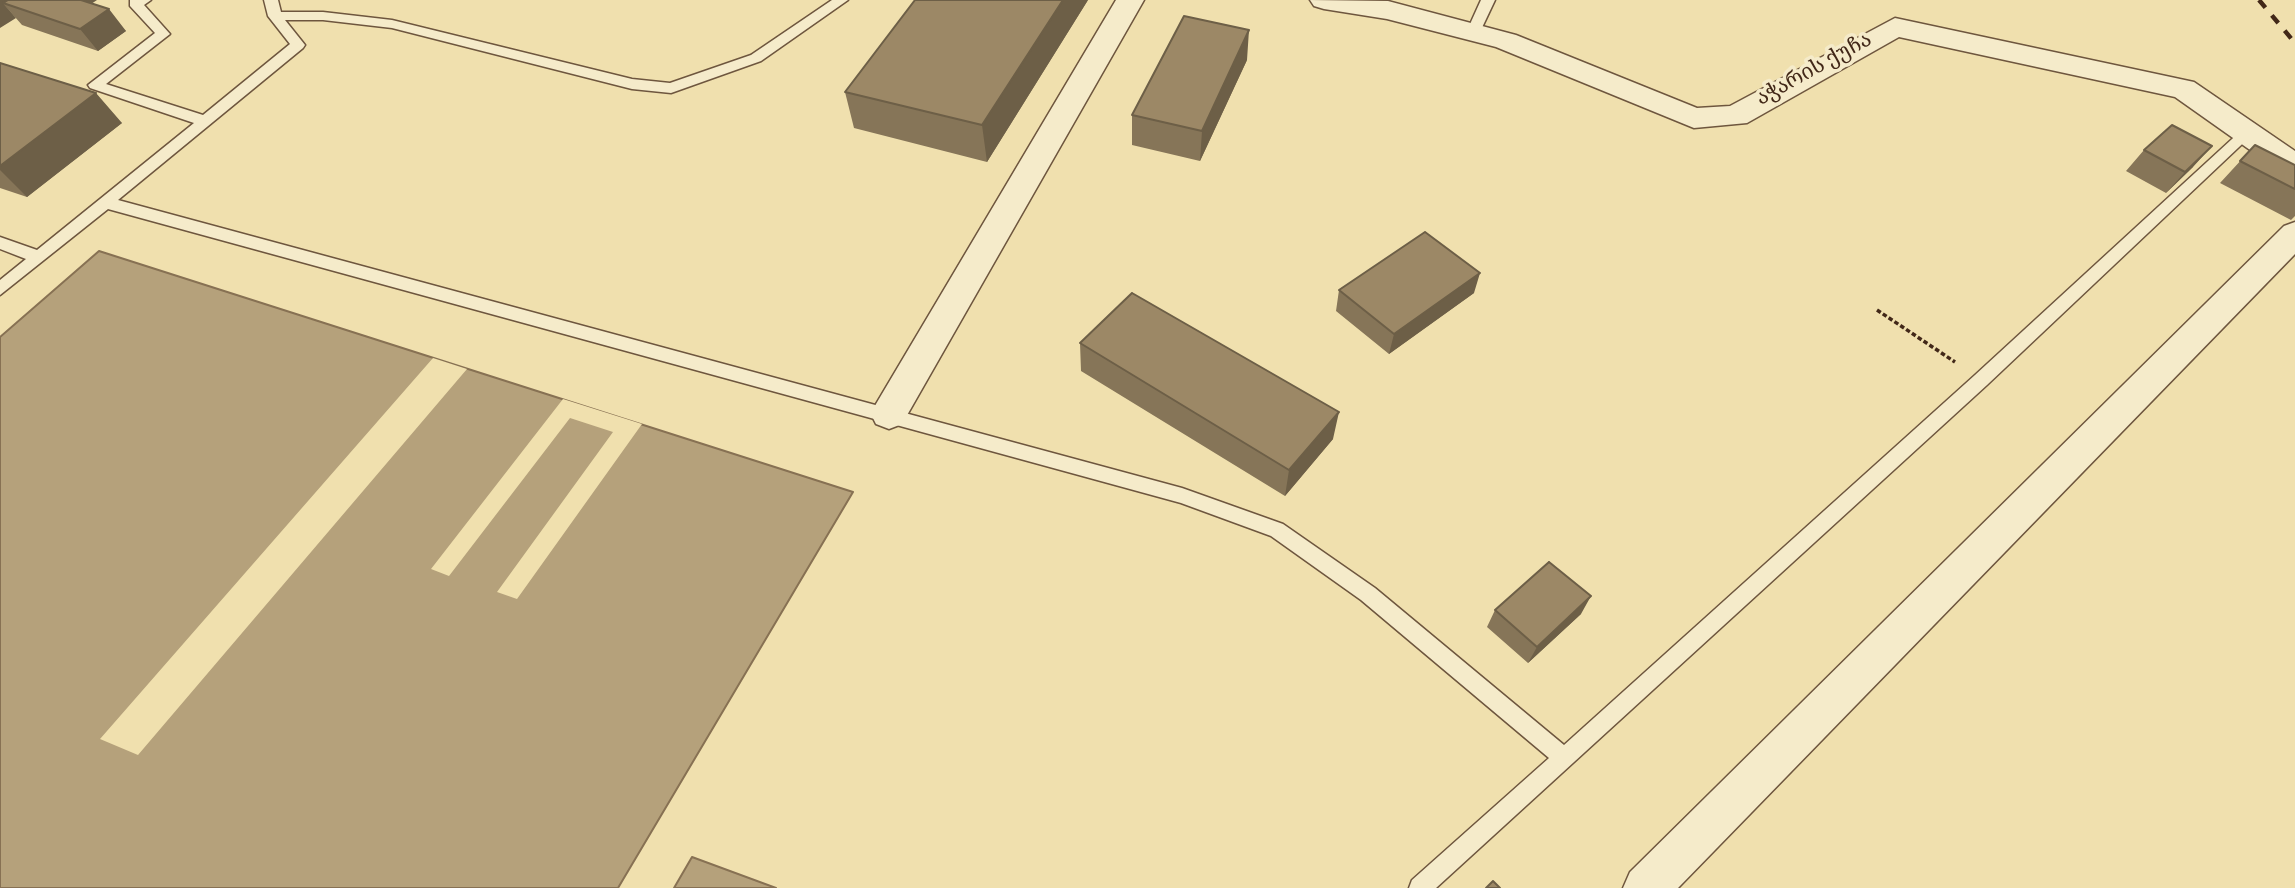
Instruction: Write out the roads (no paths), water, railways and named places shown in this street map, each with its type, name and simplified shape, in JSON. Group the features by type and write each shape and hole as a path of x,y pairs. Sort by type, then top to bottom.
{"street":[{"path":"889,415 1130,0"},
{"name":"აჭარის ქუჩა","path":"1324,0 1388,10 1506,41 1694,118 1736,116 1895,27 2185,89 2249,131 2295,166"},
{"path":"1646,888 2295,234"}],"lane":[{"path":"144,0 135,3 163,34 95,85 204,121"},
{"path":"0,289 298,45 275,16 271,0"},
{"path":"275,16 323,16 392,24 632,84 671,88 756,58 841,0"},
{"path":"1473,33 1488,0"},
{"path":"1420,888 1981,380 2249,131"},
{"path":"104,202 1182,496 1277,530 1368,594 1564,758"},
{"path":"0,243 38,257"}],"railway":[{"path":"2259,0 2295,43"}]}
